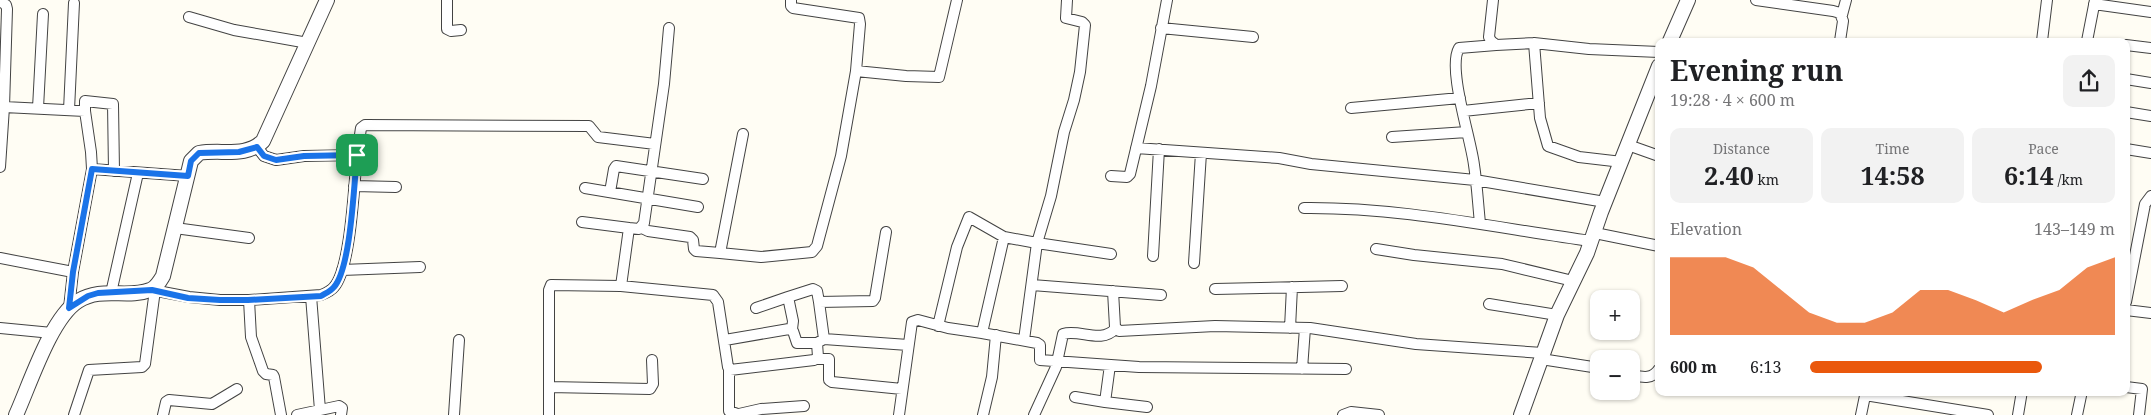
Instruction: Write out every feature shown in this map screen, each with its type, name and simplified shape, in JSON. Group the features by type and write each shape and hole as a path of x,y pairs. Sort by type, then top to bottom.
{"street":[{"path":"74,415 90,370 142,367 145,364 153,290 163,276 191,161 199,153 239,152 257,147 263,141 327,0"},
{"path":"447,0 447,28 450,31 461,30"},
{"path":"582,222 642,228 648,231 690,237 693,240 696,251 720,254 761,257 807,254 815,250 841,156 856,71 860,24 859,18 793,8 791,6 792,0"},
{"path":"856,71 914,77 939,77 956,0"},
{"path":"1024,340 1037,243 1052,196 1064,132 1080,72 1085,25 1082,22 1066,18 1067,0"},
{"path":"1111,176 1128,176 1151,86 1167,0"},
{"path":"1493,0 1489,37 1491,42 1496,44"},
{"path":"1671,38 1688,0"},
{"path":"1756,0 1833,11 1842,15"},
{"path":"1840,38 1842,15 1846,0"},
{"path":"2042,38 2047,0"},
{"path":"0,1 6,5 7,9 3,60 4,106 0,166"},
{"path":"2091,38 2094,2 2151,12"},
{"path":"69,110 74,4"},
{"path":"38,108 42,14"},
{"path":"189,17 234,30 279,36 308,43"},
{"path":"642,228 666,74 669,28"},
{"path":"1162,28 1254,37"},
{"path":"1534,43 1539,103 1544,139 1548,146 1579,157 1622,162"},
{"path":"1480,223 1475,180 1460,98 1455,54 1459,48 1496,44 1534,43 1655,52"},
{"path":"2130,45 2151,48"},
{"path":"2130,80 2151,83"},
{"path":"1522,415 1557,316 1594,237 1605,202 1628,145 1655,89"},
{"path":"1351,108 1460,98"},
{"path":"69,308 73,272 92,169 85,100 113,104 114,171"},
{"path":"1463,111 1539,103"},
{"path":"4,106 85,111"},
{"path":"2130,113 2151,116"},
{"path":"16,415 52,333 69,308 88,296 153,290 188,298 248,300 321,296 330,292 335,286 346,256 357,155 361,128 365,125 589,126 598,138 655,144"},
{"path":"1392,137 1467,132"},
{"path":"720,254 743,134"},
{"path":"1628,145 1655,155"},
{"path":"257,147 264,156 276,160 304,156 357,155"},
{"path":"1136,148 1279,158 1311,164 1475,180 1605,202"},
{"path":"1153,256 1159,149"},
{"path":"2130,150 2151,153"},
{"path":"1194,263 1201,153"},
{"path":"610,192 615,167 703,179"},
{"path":"92,169 188,176"},
{"path":"111,293 138,173"},
{"path":"354,186 396,187"},
{"path":"585,188 648,197 698,207"},
{"path":"2130,280 2144,204 2151,196"},
{"path":"1304,208 1370,210 1480,223 1518,231 1594,237 1655,245"},
{"path":"938,326 957,248 971,217 1004,237 1111,254"},
{"path":"175,228 249,238"},
{"path":"621,286 629,228"},
{"path":"819,302 874,300 886,232"},
{"path":"982,333 1004,237"},
{"path":"1376,249 1502,264 1573,281"},
{"path":"0,258 73,272"},
{"path":"342,270 420,267"},
{"path":"549,415 549,287 553,285 621,286 715,296 718,302 729,370 729,411 740,415 761,409 804,406"},
{"path":"1032,285 1161,295"},
{"path":"1215,289 1342,286"},
{"path":"1290,328 1292,287"},
{"path":"756,308 813,289 817,291 821,341 817,359"},
{"path":"1113,290 1115,329"},
{"path":"312,296 320,410"},
{"path":"788,297 793,320 792,329 797,344 821,341 908,345"},
{"path":"248,300 250,337 263,370 266,374 273,375 281,415"},
{"path":"1489,304 1557,316"},
{"path":"2130,310 2151,313"},
{"path":"899,415 910,326 915,320 938,326 1039,344 1040,360 1110,365 1346,369"},
{"path":"1115,329 1119,331 1215,326 1326,329 1416,344 1542,356 1590,366"},
{"path":"0,328 52,333"},
{"path":"1302,369 1305,328"},
{"path":"725,340 792,329"},
{"path":"1034,415 1058,362 1064,334 1103,336 1115,329"},
{"path":"982,415 992,378 996,335"},
{"path":"454,415 458,340"},
{"path":"729,370 829,359 829,380 832,382 902,389"},
{"path":"549,387 650,389 653,384 652,360"},
{"path":"1105,402 1110,365"},
{"path":"1640,376 1650,377 1655,375"},
{"path":"163,415 166,402 169,400 212,404 237,388"},
{"path":"2130,388 2142,389 2139,415"},
{"path":"1861,415 1865,396"},
{"path":"1883,396 1988,415"},
{"path":"2018,415 2021,396"},
{"path":"2078,415 2081,396"},
{"path":"1075,397 1147,407"},
{"path":"297,415 341,406 341,415"},
{"path":"1343,415 1351,412 1379,415"}],"route":[{"path":"257,147 264,156 276,160 304,156 357,155 346,256 340,277 330,292 321,296 248,300 188,298 152,290 98,293 78,301 69,308 71,281 92,169 188,176 191,161 199,153 239,152 257,147"}]}
